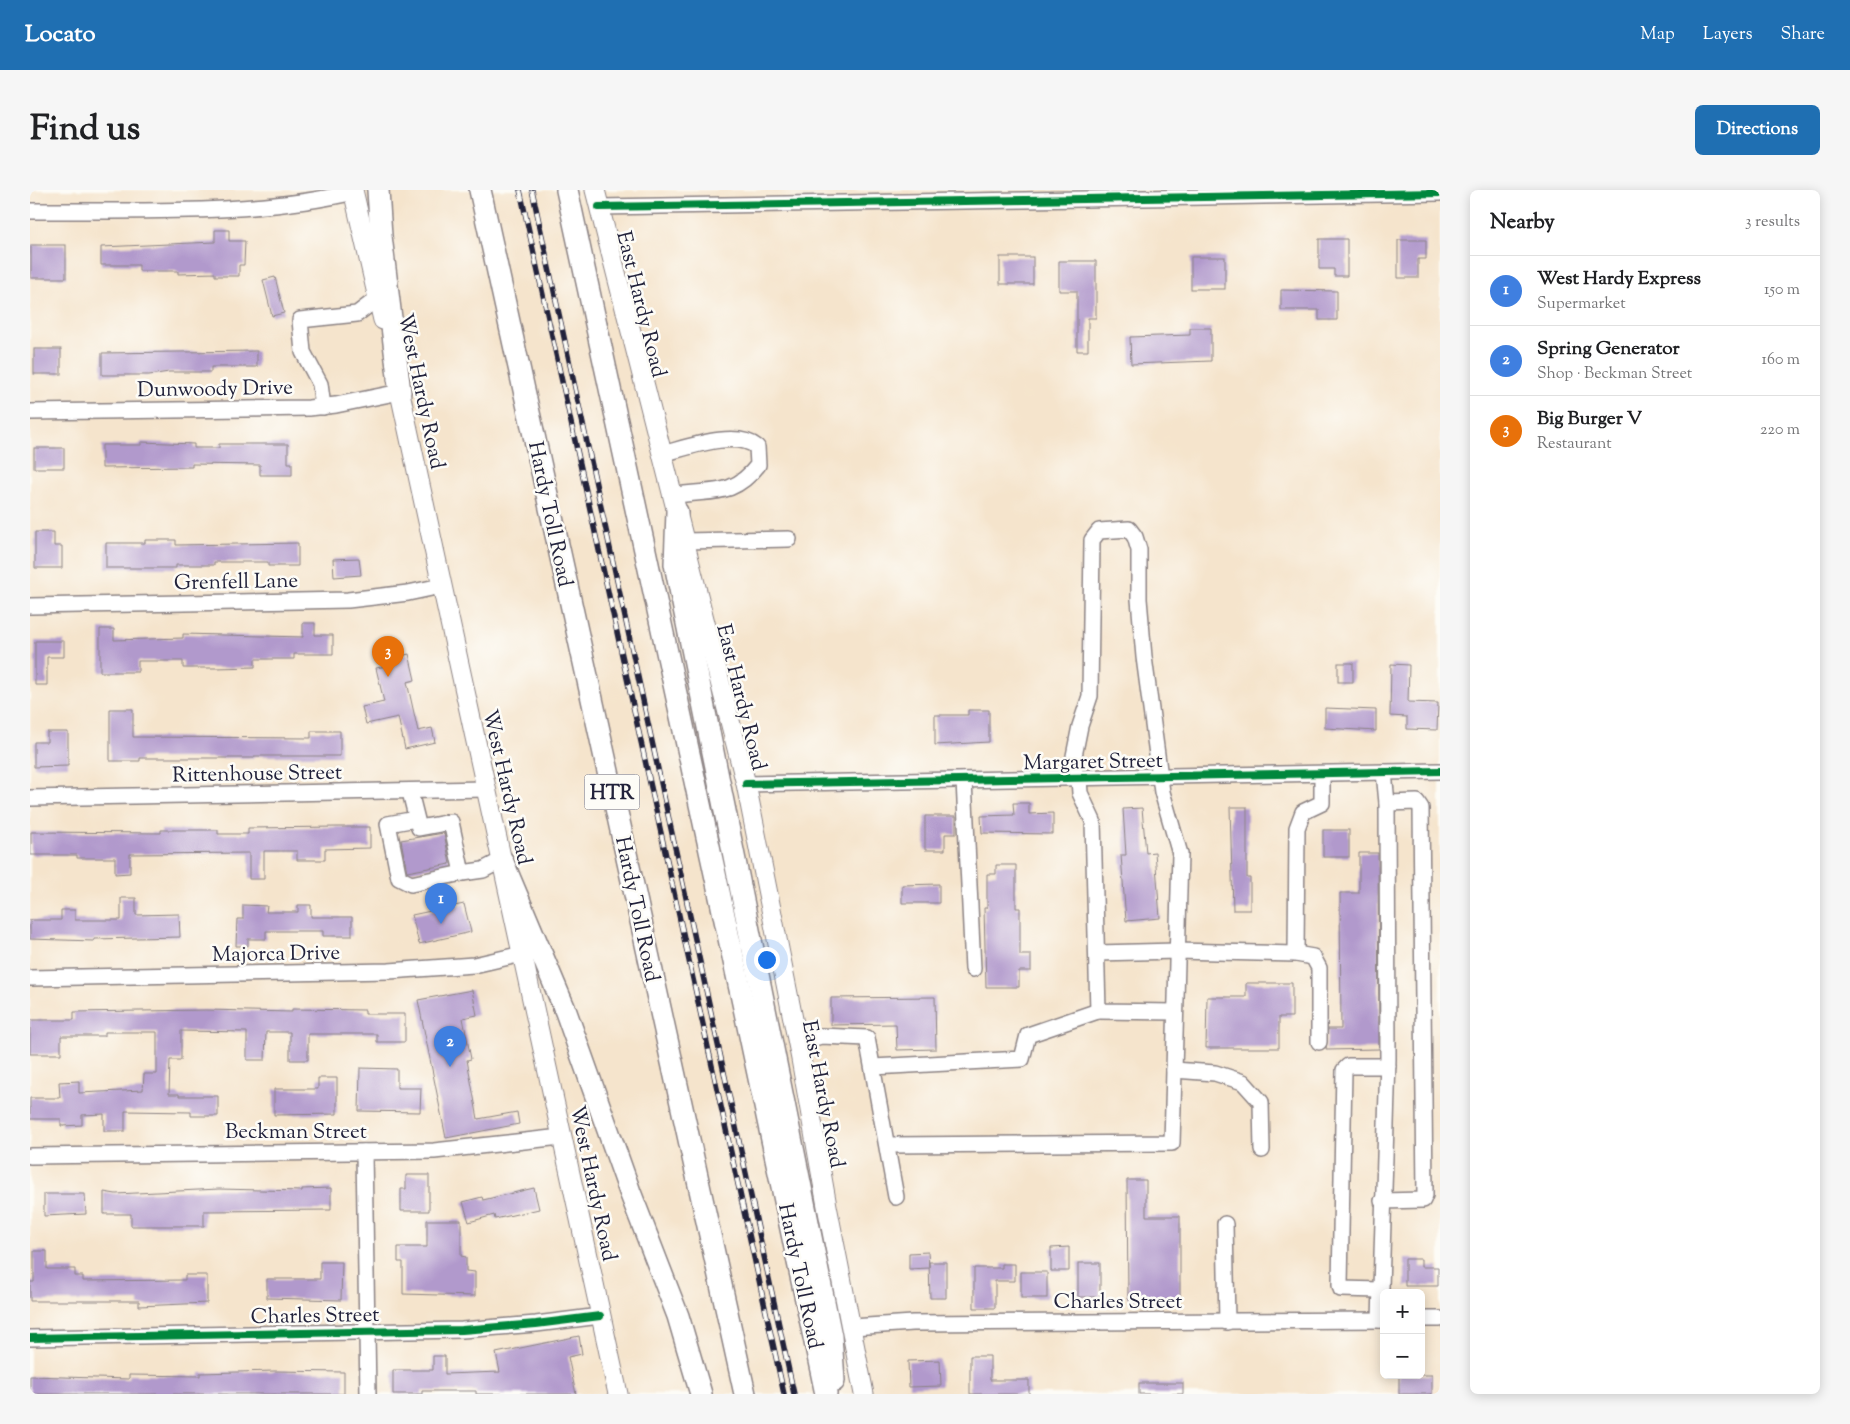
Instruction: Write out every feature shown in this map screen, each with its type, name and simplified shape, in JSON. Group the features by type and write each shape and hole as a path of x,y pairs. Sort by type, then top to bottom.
{"highway":[{"path":"378,190 381,236 400,392"},
{"name":"Hardy Toll Road","path":"480,190 744,1394"},
{"name":"Hardy Toll Road","path":"567,190 826,1394"},
{"path":"675,504 675,564 831,1336 834,1394"},
{"path":"502,860 566,1012 630,1192 678,1316 701,1394"}],"main road":[{"name":"West Hardy Road","path":"353,191 400,392 618,1394"},
{"name":"East Hardy Road","path":"597,198 746,784 798,1043 826,1206 864,1394"}],"street":[{"path":"30,211 199,209 271,197 315,201 353,191"},
{"path":"597,198 1440,193"},
{"path":"323,407 320,384 303,352 300,320 357,314 378,298"},
{"name":"Dunwoody Drive","path":"30,412 323,407 400,392"},
{"path":"662,454 733,439 745,441 757,447 758,465 738,482 720,492 690,492 675,504"},
{"path":"888,1145 1172,1143 1180,854 1162,792 1138,598 1138,550 1136,537 1129,529 1099,531 1092,540 1090,696 1080,726 1074,756 1080,792 1093,821 1098,1011"},
{"path":"684,541 789,539"},
{"name":"Grenfell Lane","path":"30,606 348,600 408,593 441,586"},
{"name":"Margaret Street","path":"746,784 1440,771"},
{"path":"1380,1289 1388,1066 1387,803 1384,772"},
{"path":"1296,954 1297,828 1303,812 1322,803 1322,774"},
{"path":"964,780 973,969"},
{"name":"Rittenhouse Street","path":"30,798 486,790"},
{"path":"410,792 418,828 451,822 462,873"},
{"path":"1382,1201 1423,1200 1425,1195 1421,808 1417,802 1387,803"},
{"path":"416,818 388,824 399,878 411,884 483,870 502,860"},
{"path":"1097,953 1177,951 1296,954 1313,957 1318,968 1319,1042"},
{"name":"Majorca Drive","path":"30,978 389,971 474,965 522,954"},
{"path":"873,1067 1022,1059 1028,1035 1098,1011 1175,1012"},
{"path":"798,1043 821,1036 867,1038 896,1197"},
{"path":"1380,1290 1341,1289 1340,1285 1344,1070 1348,1066 1388,1066"},
{"path":"1174,1070 1215,1074 1243,1082 1261,1102 1262,1150"},
{"name":"Beckman Street","path":"30,1156 468,1149 561,1137"},
{"path":"364,1152 368,1394"},
{"path":"1225,1224 1227,1322"},
{"name":"Charles Street","path":"30,1338 367,1333 495,1328 600,1316"},
{"path":"1425,1319 1440,1319"},
{"name":"Charles Street","path":"852,1328 913,1324 1380,1320"}],"building":[{"path":"215,230 229,230 229,241 245,241 244,265 239,265 239,276 215,276 215,273 178,274 178,271 139,271 139,265 101,265 101,247 215,242"},
{"path":"1319,239 1347,239 1347,276 1334,276 1334,269 1319,269"},
{"path":"1398,240 1426,240 1426,259 1418,259 1418,278 1398,278"},
{"path":"31,245 66,245 66,278 31,278"},
{"path":"1000,257 1033,257 1033,284 1000,284"},
{"path":"1191,257 1225,257 1225,289 1191,289"},
{"path":"1059,261 1096,261 1096,318 1088,318 1088,351 1077,351 1077,291 1059,291"},
{"path":"275,277 284,313 272,316 263,280"},
{"path":"1281,290 1337,291 1337,320 1319,320 1319,310 1281,310"},
{"path":"1190,328 1211,328 1211,361 1131,364 1130,337 1190,335"},
{"path":"34,349 61,349 61,374 34,374"},
{"path":"257,351 257,367 211,367 211,372 102,375 102,353"},
{"path":"141,442 194,444 194,448 219,448 219,444 288,444 288,463 292,463 292,475 260,475 260,465 192,464 192,467 102,468 102,445 141,445"},
{"path":"34,448 64,448 64,468 34,468"},
{"path":"35,532 54,532 54,546 62,546 62,568 35,568"},
{"path":"145,540 176,540 176,545 298,543 298,566 268,566 268,562 214,562 214,565 176,565 176,568 106,568 106,543 145,543"},
{"path":"359,558 361,575 334,577 333,559"},
{"path":"303,623 315,623 315,635 333,635 333,654 294,654 294,659 255,659 255,667 183,668 183,661 138,661 138,672 100,672 100,629 114,629 114,640 183,638 183,634 303,637"},
{"path":"35,641 64,641 64,657 47,657 47,685 35,685"},
{"path":"409,654 415,680 407,682 418,731 432,728 435,742 405,749 398,717 366,724 362,707 384,702 376,668 387,666 385,660"},
{"path":"1338,663 1353,663 1353,682 1338,682"},
{"path":"1391,664 1409,665 1408,702 1438,703 1437,730 1407,729 1407,717 1390,716"},
{"path":"1325,708 1376,710 1376,731 1325,728"},
{"path":"110,709 133,709 133,737 311,738 311,731 340,731 340,756 140,758 140,761 110,761"},
{"path":"968,710 989,710 989,742 935,745 935,715 968,715"},
{"path":"47,732 68,732 68,766 34,767 34,742 47,742"},
{"path":"1013,803 1029,803 1029,814 1053,813 1053,834 982,833 981,816 1014,815"},
{"path":"1230,807 1247,807 1247,878 1250,878 1250,910 1233,910"},
{"path":"1142,808 1146,853 1155,852 1160,918 1126,921 1121,855 1126,855 1123,809"},
{"path":"925,816 956,816 956,834 945,834 945,850 925,850"},
{"path":"370,827 370,848 325,849 325,860 297,860 297,851 264,851 264,879 249,879 249,853 130,854 130,873 115,874 115,858 77,858 77,855 31,855 31,832 161,833 161,830 218,830 218,834 248,834 248,828"},
{"path":"1323,830 1349,830 1349,857 1323,857"},
{"path":"444,833 450,864 407,872 401,840"},
{"path":"1359,853 1378,853 1379,1049 1326,1050 1328,1029 1341,1029 1340,893 1359,893"},
{"path":"996,865 1016,865 1016,908 1020,908 1020,955 1031,955 1031,971 1019,971 1019,987 986,987 984,908 987,908 987,874 996,874"},
{"path":"939,884 939,903 902,903 902,885"},
{"path":"121,898 136,898 136,915 179,914 180,937 94,939 94,941 30,939 30,920 61,920 61,910 75,910 75,920 121,920"},
{"path":"464,904 471,932 419,944 412,915"},
{"path":"243,905 267,906 266,912 298,912 298,905 311,905 311,917 352,917 352,936 323,936 323,931 266,931 266,939 248,939 248,946 236,946 237,919 243,919"},
{"path":"1246,983 1292,983 1292,1017 1279,1017 1279,1048 1206,1048 1207,997 1246,997"},
{"path":"472,990 477,1015 463,1018 471,1059 467,1060 478,1119 517,1112 519,1124 446,1138 418,1000"},
{"path":"935,997 936,1049 897,1050 896,1024 831,1025 831,998"},
{"path":"292,1009 365,1010 365,1014 405,1014 405,1042 377,1042 377,1034 308,1034 308,1060 290,1060 290,1032 266,1032 265,1060 247,1060 247,1032 181,1031 181,1060 170,1060 169,1094 179,1094 179,1096 218,1096 218,1116 191,1116 191,1112 125,1111 125,1131 104,1131 104,1114 82,1115 82,1125 61,1126 61,1119 30,1119 30,1098 60,1098 59,1082 79,1081 79,1093 143,1090 144,1074 157,1074 157,1032 105,1032 105,1036 61,1036 61,1054 30,1054 30,1020 74,1020 74,1012 206,1010 292,1012"},
{"path":"360,1068 397,1069 397,1088 421,1088 420,1112 359,1111"},
{"path":"318,1078 337,1078 337,1114 274,1115 274,1089 318,1089"},
{"path":"406,1175 429,1175 429,1211 401,1211 401,1189 406,1189"},
{"path":"1127,1180 1146,1180 1146,1216 1180,1216 1180,1300 1128,1300"},
{"path":"331,1188 331,1210 204,1211 204,1226 131,1226 131,1214 104,1214 104,1192 116,1194 219,1189 302,1191 302,1189"},
{"path":"534,1188 539,1209 495,1219 494,1215 469,1222 463,1202 482,1197 483,1200"},
{"path":"44,1194 85,1194 86,1214 44,1216"},
{"path":"427,1220 461,1220 461,1256 466,1257 466,1271 475,1272 475,1296 403,1294 403,1262 398,1262 398,1247 427,1247"},
{"path":"1069,1247 1069,1271 1051,1271 1051,1248"},
{"path":"34,1251 47,1251 47,1269 75,1269 75,1276 83,1276 83,1281 185,1280 185,1275 207,1275 207,1303 139,1306 139,1301 30,1301 30,1282 34,1282"},
{"path":"928,1252 929,1268 909,1269 909,1253"},
{"path":"1405,1259 1421,1259 1421,1267 1438,1267 1438,1286 1405,1286"},
{"path":"320,1262 342,1262 341,1300 267,1298 267,1279 320,1279"},
{"path":"929,1262 946,1262 946,1298 930,1298"},
{"path":"1078,1263 1100,1263 1100,1297 1078,1297"},
{"path":"1002,1264 1015,1264 1015,1281 995,1281 995,1308 974,1308 974,1268 1002,1268"},
{"path":"1021,1272 1047,1272 1047,1298 1021,1298"},
{"path":"579,1336 582,1354 568,1357 576,1394 476,1394 476,1391 422,1391 422,1394 393,1394 393,1370 433,1370 433,1356 445,1356 445,1374 500,1372 496,1353"},
{"path":"970,1356 990,1356 990,1380 1029,1380 1029,1394 970,1394"},
{"path":"940,1360 941,1386 909,1387 908,1361"},
{"path":"344,1372 344,1394 30,1394 30,1376 129,1379 129,1375 200,1376 200,1373"},
{"path":"1425,1375 1432,1375 1432,1394 1399,1394 1399,1379 1425,1379"},
{"path":"1139,1383 1183,1383 1183,1394 1139,1394"}],"railway":[{"path":"520,190 784,1394"},
{"path":"532,190 794,1394"}],"cycle path":[{"path":"599,207 1440,193"},
{"path":"746,784 1440,771"},
{"path":"30,1338 462,1330 600,1316"}],"place":[{"name":"Big Burger V","path":"388,677"},
{"name":"West Hardy Express","path":"441,924"},
{"name":"Spring Generator","path":"450,1067"}]}
